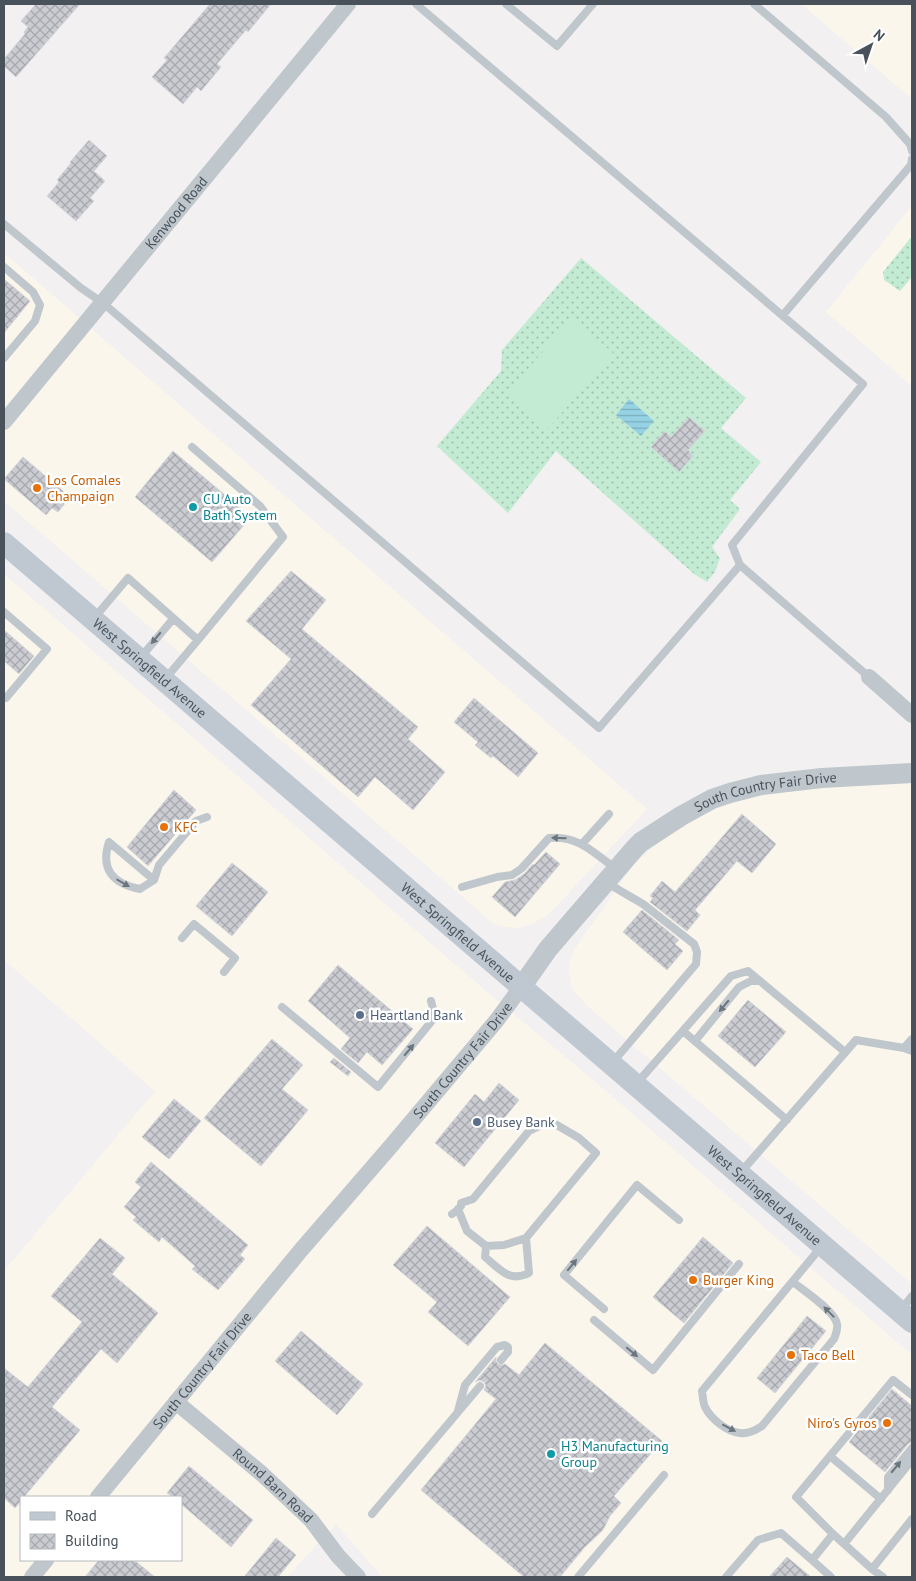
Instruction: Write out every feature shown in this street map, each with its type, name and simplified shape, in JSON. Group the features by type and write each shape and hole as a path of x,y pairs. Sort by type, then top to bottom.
{"main road":[{"name":"West Springfield Avenue","path":"4,543 822,1245 908,1310"}],"street":[{"name":"Kenwood Road","path":"4,422 348,4"},
{"path":"869,677 912,715"},
{"name":"South Country Fair Drive","path":"99,1496 301,1250 387,1151 496,1020 548,949 641,842 681,816 712,799 761,785 813,779 912,773"},
{"name":"Round Barn Road","path":"176,1402 262,1474 312,1520 338,1556 358,1577"},
{"path":"32,1577 45,1561"}],"lane":[{"path":"416,4 863,384 732,544 740,565 869,677"},
{"path":"506,4 557,46 593,4"},
{"path":"754,4 886,117 910,144 912,151"},
{"path":"783,315 911,165 912,159"},
{"path":"4,224 81,288 102,303 599,728 740,565"},
{"path":"4,267 33,292 40,306 35,321 4,358"},
{"path":"164,680 283,537 260,506 192,447"},
{"path":"93,619 128,578 198,640"},
{"path":"4,612 47,649 6,698"},
{"path":"140,658 173,619"},
{"path":"582,844 609,814"},
{"path":"154,880 109,842 106,860 109,872 118,882 128,887 140,889 154,880 159,865 196,821 207,817"},
{"path":"462,886 512,875 521,869 549,838 563,837 582,844 611,876 694,944 697,952 696,964 611,1063"},
{"path":"182,938 194,924 235,958 224,972"},
{"path":"635,1084 732,976 748,971 845,1052"},
{"path":"695,1041 739,988 751,982 760,981"},
{"path":"282,1007 378,1087 435,1017 431,1001"},
{"path":"683,1031 786,1120"},
{"path":"740,1174 856,1040 908,1049 912,1039"},
{"path":"550,1121 579,1138 596,1153 526,1238 504,1245 486,1246 467,1231 455,1212 461,1203 473,1199 529,1131 550,1121"},
{"path":"604,1309 564,1275 637,1185 679,1220"},
{"path":"486,1246 485,1257 510,1277 520,1278 529,1273 526,1238"},
{"path":"793,1282 828,1310 837,1321 837,1331 834,1339 762,1426 754,1432 740,1434 728,1429 713,1418 705,1406 702,1391 822,1245"},
{"path":"594,1320 653,1370 739,1264"},
{"path":"458,1413 465,1385 498,1347 505,1345 508,1347 508,1352 501,1360"},
{"path":"883,1577 832,1534 796,1497 893,1380 912,1395"},
{"path":"372,1514 480,1386"},
{"path":"888,1490 888,1477 912,1448"},
{"path":"830,1456 881,1498"},
{"path":"844,1544 912,1460"},
{"path":"578,1577 664,1475"},
{"path":"872,1569 912,1519"},
{"path":"726,1577 758,1540 781,1533 831,1577"},
{"path":"812,1560 832,1534"}],"shaded area":[{"path":"801,4 912,4 912,99"},
{"path":"912,206 912,386 826,312"},
{"path":"4,253 647,809 549,914 534,923 519,928 494,924 4,501"},
{"path":"4,574 487,992 591,1078 912,1355 912,1577 382,1577 336,1524 287,1577 4,1577 4,1271 155,1091 4,960"},
{"path":"912,783 912,1284 586,1005 572,988 569,974 570,960 576,947 634,864 674,829 733,801 801,789"}],"green space":[{"path":"912,236 912,277 900,291 884,280 883,272"},
{"path":"581,258 746,398 721,428 761,462 730,500 740,509 712,547 720,558 715,572 707,582 694,574 556,451 508,513 437,446 501,371 502,350"},
{"path":"572,318 613,353 548,429 507,393"}],"water":[{"path":"629,399 654,421 641,436 616,415"}],"building":[{"path":"36,4 80,4 16,77 4,66 4,59 25,34 24,32 28,27 21,21"},
{"path":"210,4 271,4 248,32 246,30 217,64 221,67 201,91 197,87 183,104 152,77 167,60 164,58"},
{"path":"89,140 107,156 94,171 105,181 90,198 94,201 76,221 47,196 59,182 57,180 70,162"},
{"path":"4,279 30,301 4,333"},
{"path":"689,417 705,431 688,450 693,456 679,472 651,447 665,431 671,437"},
{"name":"CU Auto Bath System","path":"173,451 251,517 212,562 135,497"},
{"name":"Los Comales Champaign","path":"23,457 70,497 58,512 52,508 46,515 4,479"},
{"path":"291,571 326,600 302,629 418,727 408,739 445,772 413,810 375,777 358,797 251,705 291,659 246,621"},
{"path":"4,630 34,656 19,674 4,661"},
{"path":"474,698 538,753 518,777 493,756 491,758 475,745 478,742 454,722"},
{"name":"KFC","path":"174,790 196,810 148,866 127,847"},
{"path":"742,814 776,844 752,873 737,861 695,910 700,915 687,931 650,902 653,898 650,896 662,881 675,892"},
{"path":"546,852 560,864 515,917 492,897 505,882 515,880 524,874"},
{"path":"232,863 268,892 232,936 196,906"},
{"path":"642,910 679,940 675,944 683,951 667,970 623,932"},
{"name":"Heartland Bank","path":"338,965 413,1029 382,1065 367,1052 358,1063 341,1049 350,1038 308,1001"},
{"path":"748,1000 786,1032 755,1067 718,1036"},
{"path":"272,1039 303,1065 282,1089 308,1110 261,1166 204,1118"},
{"path":"334,1058 351,1072 348,1076 330,1062"},
{"name":"Busey Bank","path":"499,1083 519,1100 464,1167 435,1143 475,1094 484,1102"},
{"path":"174,1099 201,1121 169,1159 142,1137"},
{"path":"151,1162 248,1245 240,1255 245,1259 218,1290 192,1269 195,1266 162,1237 159,1242 133,1220 136,1217 124,1207 141,1187 135,1182"},
{"path":"427,1226 510,1297 468,1346 428,1312 437,1302 393,1265"},
{"name":"Burger King","path":"703,1237 733,1263 684,1323 653,1297"},
{"path":"100,1238 125,1258 112,1274 158,1313 117,1363 101,1349 52,1407 80,1430 25,1496 20,1496 20,1502 15,1508 4,1498 4,1368 28,1387 82,1322 51,1296"},
{"name":"Taco Bell","path":"807,1316 826,1331 775,1393 757,1378"},
{"path":"301,1331 363,1384 337,1415 275,1361"},
{"name":"H3 Manufacturing Group","path":"545,1343 662,1441 614,1496 621,1503 610,1516 603,1530 584,1548 560,1577 524,1577 421,1490 496,1399 484,1390 486,1386 484,1382 480,1380 475,1382 496,1357 498,1364 505,1364 519,1375"},
{"name":"Niro's Gyros","path":"892,1389 912,1406 912,1442 908,1444 885,1472 849,1442"},
{"path":"189,1466 253,1520 231,1547 182,1505 182,1496 172,1496 167,1493"},
{"path":"276,1538 296,1555 278,1577 244,1577"},
{"path":"787,1557 811,1577 769,1577"},
{"path":"98,1561 135,1561 155,1577 85,1577"}],"place":[{"name":"Los Comales Champaign","path":"37,488"},
{"name":"CU Auto Bath System","path":"193,507"},
{"name":"KFC","path":"164,827"},
{"name":"Heartland Bank","path":"360,1015"},
{"name":"Busey Bank","path":"477,1122"},
{"name":"Burger King","path":"693,1280"},
{"name":"Taco Bell","path":"791,1355"},
{"name":"Niro's Gyros","path":"887,1423"},
{"name":"H3 Manufacturing Group","path":"551,1454"}]}
